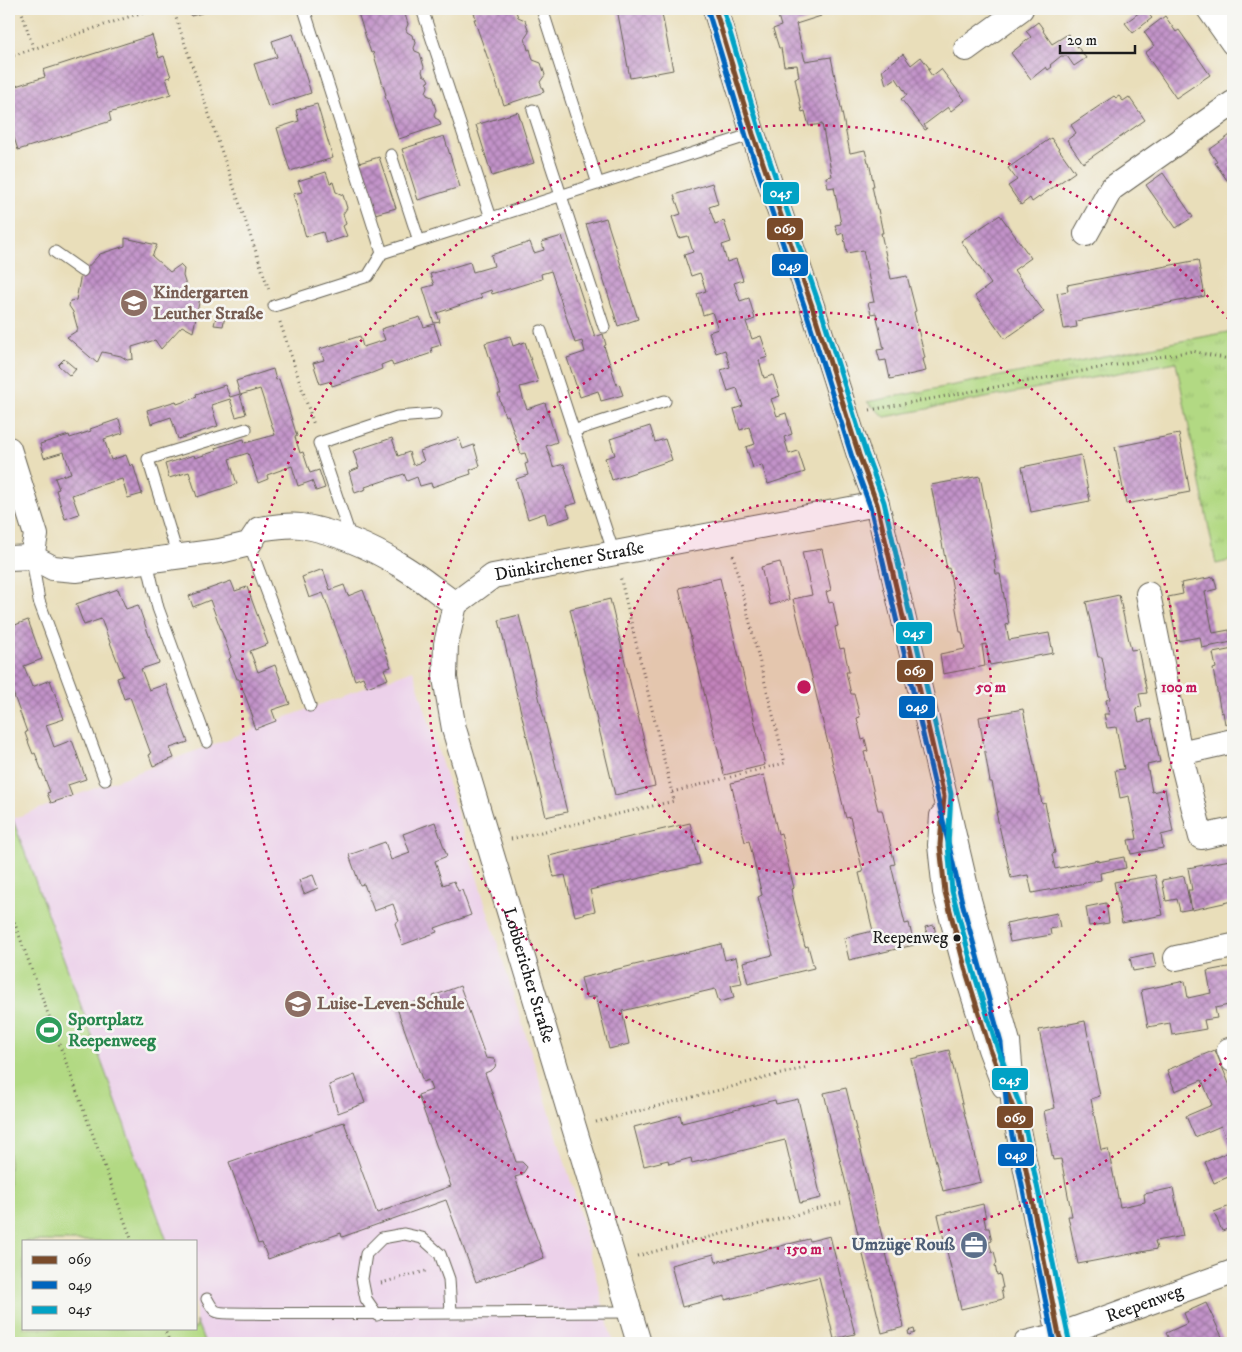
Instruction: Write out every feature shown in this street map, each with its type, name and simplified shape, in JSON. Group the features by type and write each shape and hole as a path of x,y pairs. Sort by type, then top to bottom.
{"street":[{"path":"715,9 753,134 877,504 969,900 1008,1042 1014,1110 1060,1339"},
{"path":"966,49 1021,9"},
{"path":"1209,9 1233,44"},
{"path":"1086,234 1112,189 1233,103"},
{"path":"9,449 36,535 32,557"},
{"name":"Dünkirchener Straße","path":"455,604 493,576 877,504"},
{"path":"9,558 32,557 53,568 76,570 220,552 249,544 259,529 278,526 300,526 352,541 398,564 455,604"},
{"path":"1148,594 1180,753 1201,837 1233,830"},
{"name":"Lobbericher Straße","path":"455,604 446,644 445,678 454,729 638,1343"},
{"path":"1180,753 1233,741"},
{"path":"1176,958 1233,946"},
{"name":"Reepenweg","path":"1026,1343 1060,1339 1233,1272"}],"lane":[{"path":"304,9 382,253"},
{"path":"422,9 491,218"},
{"path":"542,9 598,184"},
{"path":"533,110 604,327"},
{"path":"274,306 368,276 382,253 753,134"},
{"path":"391,155 418,241"},
{"path":"55,252 82,270"},
{"path":"541,331 614,554"},
{"path":"573,431 664,401"},
{"path":"352,541 319,443 397,417 436,414"},
{"path":"178,557 148,459 246,428"},
{"path":"249,544 310,706"},
{"path":"32,557 39,601 105,780"},
{"path":"147,561 158,608 207,742"},
{"path":"377,1315 366,1299 362,1279 366,1254 382,1238 404,1234 422,1238 440,1254 449,1279 451,1312"},
{"path":"208,1299 212,1309 217,1313 377,1315 451,1312 628,1312"}],"path":[{"path":"21,9 33,48"},
{"path":"9,57 152,9"},
{"path":"173,9 319,443"},
{"path":"847,414 1192,351 1233,360"},
{"path":"672,792 785,763 728,532"},
{"path":"490,844 674,801 614,554"},
{"path":"9,908 132,1240"},
{"path":"574,1128 808,1067"},
{"path":"614,1262 841,1203"},
{"path":"364,1288 445,1266"},
{"path":"165,1330 170,1343"}],"shaded area":[{"name":"Luise-Leven-Schule","path":"413,670 573,1188 613,1343 205,1343 198,1325 198,1240 167,1240 12,819"}],"green space":[{"path":"1233,331 1233,560 1216,564 1176,362 885,417 867,402"},
{"name":"Sportplatz Reepenweeg","path":"9,809 167,1240 22,1240 22,1330 198,1330 198,1325 205,1343 54,1343 9,1340"}],"building":[{"path":"189,9 201,9 202,13 191,16"},
{"path":"399,9 404,11 408,24 407,32 412,35 413,39 415,38 414,48 415,51 420,53 424,67 423,75 429,81 427,82 426,92 427,95 432,97 436,110 435,118 439,120 441,125 399,139 373,52 371,53 357,10"},
{"path":"473,9 515,9 518,17 525,20 529,32 525,38 528,50 530,49 533,60 541,63 545,75 540,82 544,92 504,105 474,19 476,19"},
{"path":"617,9 661,9 673,70 630,78"},
{"path":"776,9 819,9 821,16 796,24 805,61 831,57 850,153 865,150 874,186 872,186 891,279 907,276 916,311 914,312 925,358 923,359 926,371 890,379 886,360 880,361 877,350 884,349 876,313 871,314 868,303 874,302 863,250 847,253 843,233 838,235 835,225 841,224 834,187 828,188 826,177 832,176 822,124 809,126 805,111 802,112 795,78 799,77 797,65 784,66 781,48 779,48 773,29 781,26"},
{"path":"889,9 900,9 893,14"},
{"path":"1144,9 1152,18 1133,33 1125,23"},
{"path":"1165,16 1176,32 1179,30 1210,75 1176,98 1145,53 1154,46 1144,32"},
{"path":"1038,22 1052,44 1068,34 1086,58 1074,66 1067,56 1061,56 1050,65 1052,67 1048,70 1046,67 1031,79 1011,53 1031,37 1026,31"},
{"path":"293,34 311,93 268,107 254,64 277,57 272,41"},
{"path":"152,35 159,58 164,56 171,77 166,78 171,94 109,113 111,121 18,150 9,122 9,88 45,77 43,70"},
{"path":"903,54 911,65 921,57 930,69 928,70 932,76 941,69 965,100 951,111 948,107 924,125 927,129 925,130 901,99 907,95 896,78 886,85 882,70"},
{"path":"1114,96 1116,98 1119,96 1123,101 1129,97 1145,120 1083,163 1067,140 1076,133 1071,125"},
{"path":"317,104 333,158 290,171 277,128 299,121 296,110"},
{"path":"518,112 534,163 492,176 476,125"},
{"path":"1233,133 1233,180 1229,183 1215,163 1217,162 1209,150"},
{"path":"444,136 460,187 418,200 402,149"},
{"path":"1051,138 1075,172 1032,202 1030,198 1021,205 1008,186 1017,180 1008,168"},
{"path":"379,157 396,208 375,214 359,163"},
{"path":"326,172 330,183 333,182 336,192 343,195 347,208 343,214 346,224 343,226 347,236 326,243 323,232 306,237 293,194 302,192 298,181"},
{"path":"1163,173 1193,217 1176,228 1146,185"},
{"path":"712,183 718,204 709,207 715,224 724,221 731,242 722,245 727,262 736,259 743,280 734,283 740,301 749,298 755,319 746,322 752,339 761,336 768,357 759,360 764,378 773,375 780,396 771,399 777,416 786,413 792,434 784,437 789,454 798,451 805,472 768,484 762,465 753,468 746,447 755,444 749,427 740,430 734,409 743,406 737,388 728,391 721,370 730,367 725,350 716,353 709,332 718,329 712,312 703,315 697,294 706,291 700,273 691,276 684,255 693,252 688,236 679,238 672,217 681,214 674,195"},
{"path":"1000,215 1031,258 1014,270 1044,312 1005,339 975,296 991,284 961,241"},
{"path":"606,218 638,319 618,326 586,224"},
{"path":"562,236 595,337 603,334 606,345 604,346 617,385 619,384 623,395 601,401 598,391 580,397 567,358 585,352 582,341 575,343 551,271 541,274 542,279 492,294 491,290 480,294 482,298 437,313 440,322 434,323 423,288 434,285 430,274 470,262 473,272 494,266 491,255 530,242 534,253 544,250 542,242"},
{"name":"Kindergarten Leuther Straße","path":"125,238 157,245 152,256 170,272 180,265 184,269 183,276 189,295 201,293 193,332 182,326 161,349 155,340 132,347 133,359 127,360 121,356 102,352 97,363 67,337 78,330 73,312 69,306 70,301 76,300 81,274 100,254 125,246"},
{"path":"1198,260 1205,296 1076,321 1077,327 1064,329 1057,293 1068,291 1067,285"},
{"path":"218,309 226,311 223,326 214,325"},
{"path":"420,317 424,327 434,324 441,345 431,348 432,353 393,366 391,361 381,365 382,369 332,386 331,381 320,384 313,363 324,360 320,349 360,336 363,347 385,340 381,329"},
{"path":"510,336 513,346 525,342 538,382 520,387 523,398 527,409 545,403 557,442 546,446 553,467 564,464 577,503 566,506 570,517 548,524 545,513 528,519 516,479 528,475 525,464 528,463 525,453 521,454 508,415 505,416 498,394 501,394 485,343"},
{"path":"64,359 76,369 70,376 58,365"},
{"path":"273,369 276,380 279,379 297,436 295,437 300,453 303,452 310,473 319,470 325,488 316,491 312,481 298,486 292,466 267,475 268,479 258,483 248,453 229,459 237,484 197,497 189,472 169,478 165,464 194,455 195,458 216,451 215,448 244,439 245,443 275,435 260,389 240,395 246,414 236,417 230,399 211,405 218,426 178,439 171,417 151,424 147,410 176,401 177,404 197,397 196,394 225,385 230,397 240,394 236,381"},
{"path":"119,419 123,433 104,439 111,460 126,455 130,466 133,464 142,494 128,498 122,479 97,486 72,495 79,514 65,519 56,490 59,489 55,478 71,473 64,452 44,458 40,444 69,435 70,438"},
{"path":"650,426 655,442 665,439 672,460 612,480 605,458 615,455 610,439"},
{"path":"1179,434 1190,492 1126,504 1115,447"},
{"path":"392,438 398,456 409,452 413,465 424,461 420,451 459,438 463,449 474,445 480,466 470,470 471,474 432,487 431,483 420,486 417,477 407,481 404,474 365,487 366,489 355,493 349,472 359,468 353,451"},
{"path":"1081,455 1090,501 1031,512 1022,467"},
{"path":"980,476 996,559 994,560 996,574 1000,574 1009,624 1006,625 1009,640 1049,633 1053,653 990,665 986,644 982,645 985,666 943,674 940,654 965,649 931,485"},
{"path":"822,549 831,590 826,592 829,603 833,602 838,626 835,627 837,638 840,649 844,648 849,672 846,672 851,694 854,694 860,717 857,718 862,740 865,739 868,751 864,752 878,810 882,810 895,864 891,865 905,924 909,923 914,945 849,960 844,938 873,931 859,873 863,872 850,817 846,818 793,599 812,595 802,552"},
{"path":"780,562 789,600 770,605 761,567"},
{"path":"323,569 330,590 344,585 348,596 363,590 391,667 384,669 388,679 367,687 363,677 355,680 323,593 309,598 302,577"},
{"path":"1214,577 1217,589 1205,592 1213,633 1229,630 1232,642 1202,648 1200,637 1177,641 1168,597 1183,594 1181,583"},
{"path":"720,578 765,765 724,775 679,588"},
{"path":"231,581 235,591 247,587 268,644 250,651 258,672 275,665 290,704 272,710 276,721 255,729 251,718 253,717 239,679 237,679 229,659 231,657 210,600 193,607 189,596"},
{"path":"118,589 126,609 138,605 159,663 141,669 149,690 166,684 188,742 170,748 174,758 153,766 149,755 151,754 130,697 124,699 117,678 123,676 101,619 84,625 76,604"},
{"path":"1119,595 1131,650 1138,649 1147,693 1139,694 1142,707 1136,708 1139,722 1151,719 1160,762 1147,765 1152,792 1165,789 1173,832 1161,835 1163,848 1131,854 1128,840 1137,839 1129,796 1120,798 1115,770 1124,769 1116,727 1107,728 1104,714 1109,714 1106,700 1110,699 1102,657 1098,657 1086,602"},
{"path":"610,599 655,786 615,795 570,609"},
{"path":"519,615 567,812 546,817 499,620"},
{"path":"28,620 42,659 24,666 32,687 50,680 64,719 46,725 54,747 72,740 86,779 68,785 72,796 51,803 47,793 50,792 35,753 33,754 29,744 25,733 27,732 13,693 11,694 9,688 9,624 10,627"},
{"path":"1233,649 1233,722 1225,724 1223,712 1221,713 1213,669 1216,668 1213,653"},
{"path":"1023,709 1042,804 1045,803 1055,853 1052,854 1055,869 1124,857 1126,868 1100,873 1101,880 1032,893 1028,875 1011,878 996,812 998,812 992,782 990,782 979,717"},
{"path":"764,775 778,834 781,833 794,888 791,889 805,947 808,946 814,968 748,984 743,962 773,955 758,897 762,895 749,841 745,842 731,783"},
{"path":"435,822 447,856 435,861 443,885 454,881 458,891 462,890 471,915 435,928 437,932 402,945 395,923 399,921 393,904 374,911 364,884 360,885 349,855 385,842 391,860 410,853 403,834"},
{"path":"690,823 700,864 590,890 595,911 575,916 565,875 554,877 549,856"},
{"path":"1230,860 1233,877 1233,901 1192,910 1188,890 1192,890 1188,868"},
{"path":"313,875 318,888 304,894 299,880"},
{"path":"1155,875 1163,915 1122,923 1114,882"},
{"path":"1184,876 1191,909 1180,911 1177,899 1166,901 1162,880"},
{"path":"1106,903 1109,923 1089,926 1086,907"},
{"path":"1057,913 1060,927 1050,929 1051,935 1010,942 1006,923"},
{"path":"934,925 936,935 928,937 925,927"},
{"path":"721,944 725,960 736,957 742,983 731,985 734,998 719,1002 715,989 622,1011 629,1044 609,1049 596,996 586,998 581,978"},
{"path":"1153,953 1156,967 1133,971 1130,958"},
{"path":"1233,966 1233,1004 1215,1008 1217,1018 1204,1020 1206,1029 1172,1035 1170,1023 1148,1027 1141,990 1185,981 1188,998 1211,993 1207,971"},
{"path":"460,986 486,1058 494,1059 496,1063 492,1070 485,1073 516,1162 522,1162 527,1167 522,1175 515,1177 544,1258 476,1282 446,1200 342,1237 341,1233 268,1259 262,1243 258,1244 229,1162 344,1122 377,1213 451,1186 418,1095 432,1090 428,1080 423,1082 397,1008 425,999 426,1003 434,1000 433,996"},
{"path":"1085,1021 1100,1096 1091,1099 1101,1150 1108,1149 1120,1207 1145,1202 1144,1194 1173,1188 1183,1236 1155,1241 1157,1249 1078,1264 1068,1216 1072,1216 1061,1159 1053,1160 1044,1111 1055,1108 1039,1030"},
{"path":"949,1050 981,1182 943,1191 911,1059"},
{"path":"1215,1050 1233,1093 1233,1175 1214,1183 1205,1162 1231,1151 1221,1126 1195,1137 1186,1116 1212,1105 1202,1080 1175,1091 1167,1070"},
{"path":"355,1075 365,1103 338,1113 329,1085"},
{"path":"846,1088 904,1327 882,1333 824,1093"},
{"path":"798,1099 821,1198 800,1203 785,1140 692,1163 691,1158 669,1164 668,1160 644,1166 634,1127 680,1115 682,1123 775,1100 776,1104"},
{"path":"983,1204 986,1228 989,1228 992,1241 989,1242 992,1252 994,1251 997,1275 1000,1274 1003,1288 1001,1288 1003,1299 961,1309 938,1215"},
{"path":"1233,1205 1233,1227 1222,1231 1214,1212"},
{"path":"830,1236 855,1334 834,1339 819,1277 725,1300 725,1296 682,1307 671,1265 714,1254 716,1262 809,1239 810,1241"},
{"path":"1206,1303 1225,1343 1171,1343 1166,1333 1188,1323 1184,1313"},
{"path":"914,1329 915,1333 909,1335 908,1331"}],"transit line":[{"name":"069","path":"715,9 753,134 877,504 944,796 940,845 945,892 967,975 990,1049 1014,1110 1062,1343"},
{"name":"045","path":"723,9 760,132 884,502 951,794 948,845 952,891 974,973 997,1047 1021,1108 1069,1340"},
{"name":"049","path":"708,11 746,136 870,506 962,902 1001,1043 1007,1111 1054,1343"}],"place":[{"name":"Kindergarten Leuther Straße","path":"134,303"},
{"name":"Reepenweg","path":"957,938"},
{"name":"Luise-Leven-Schule","path":"298,1004"},
{"name":"Sportplatz Reepenweeg","path":"49,1030"},
{"name":"Umzüge Rouß","path":"974,1245"}]}
